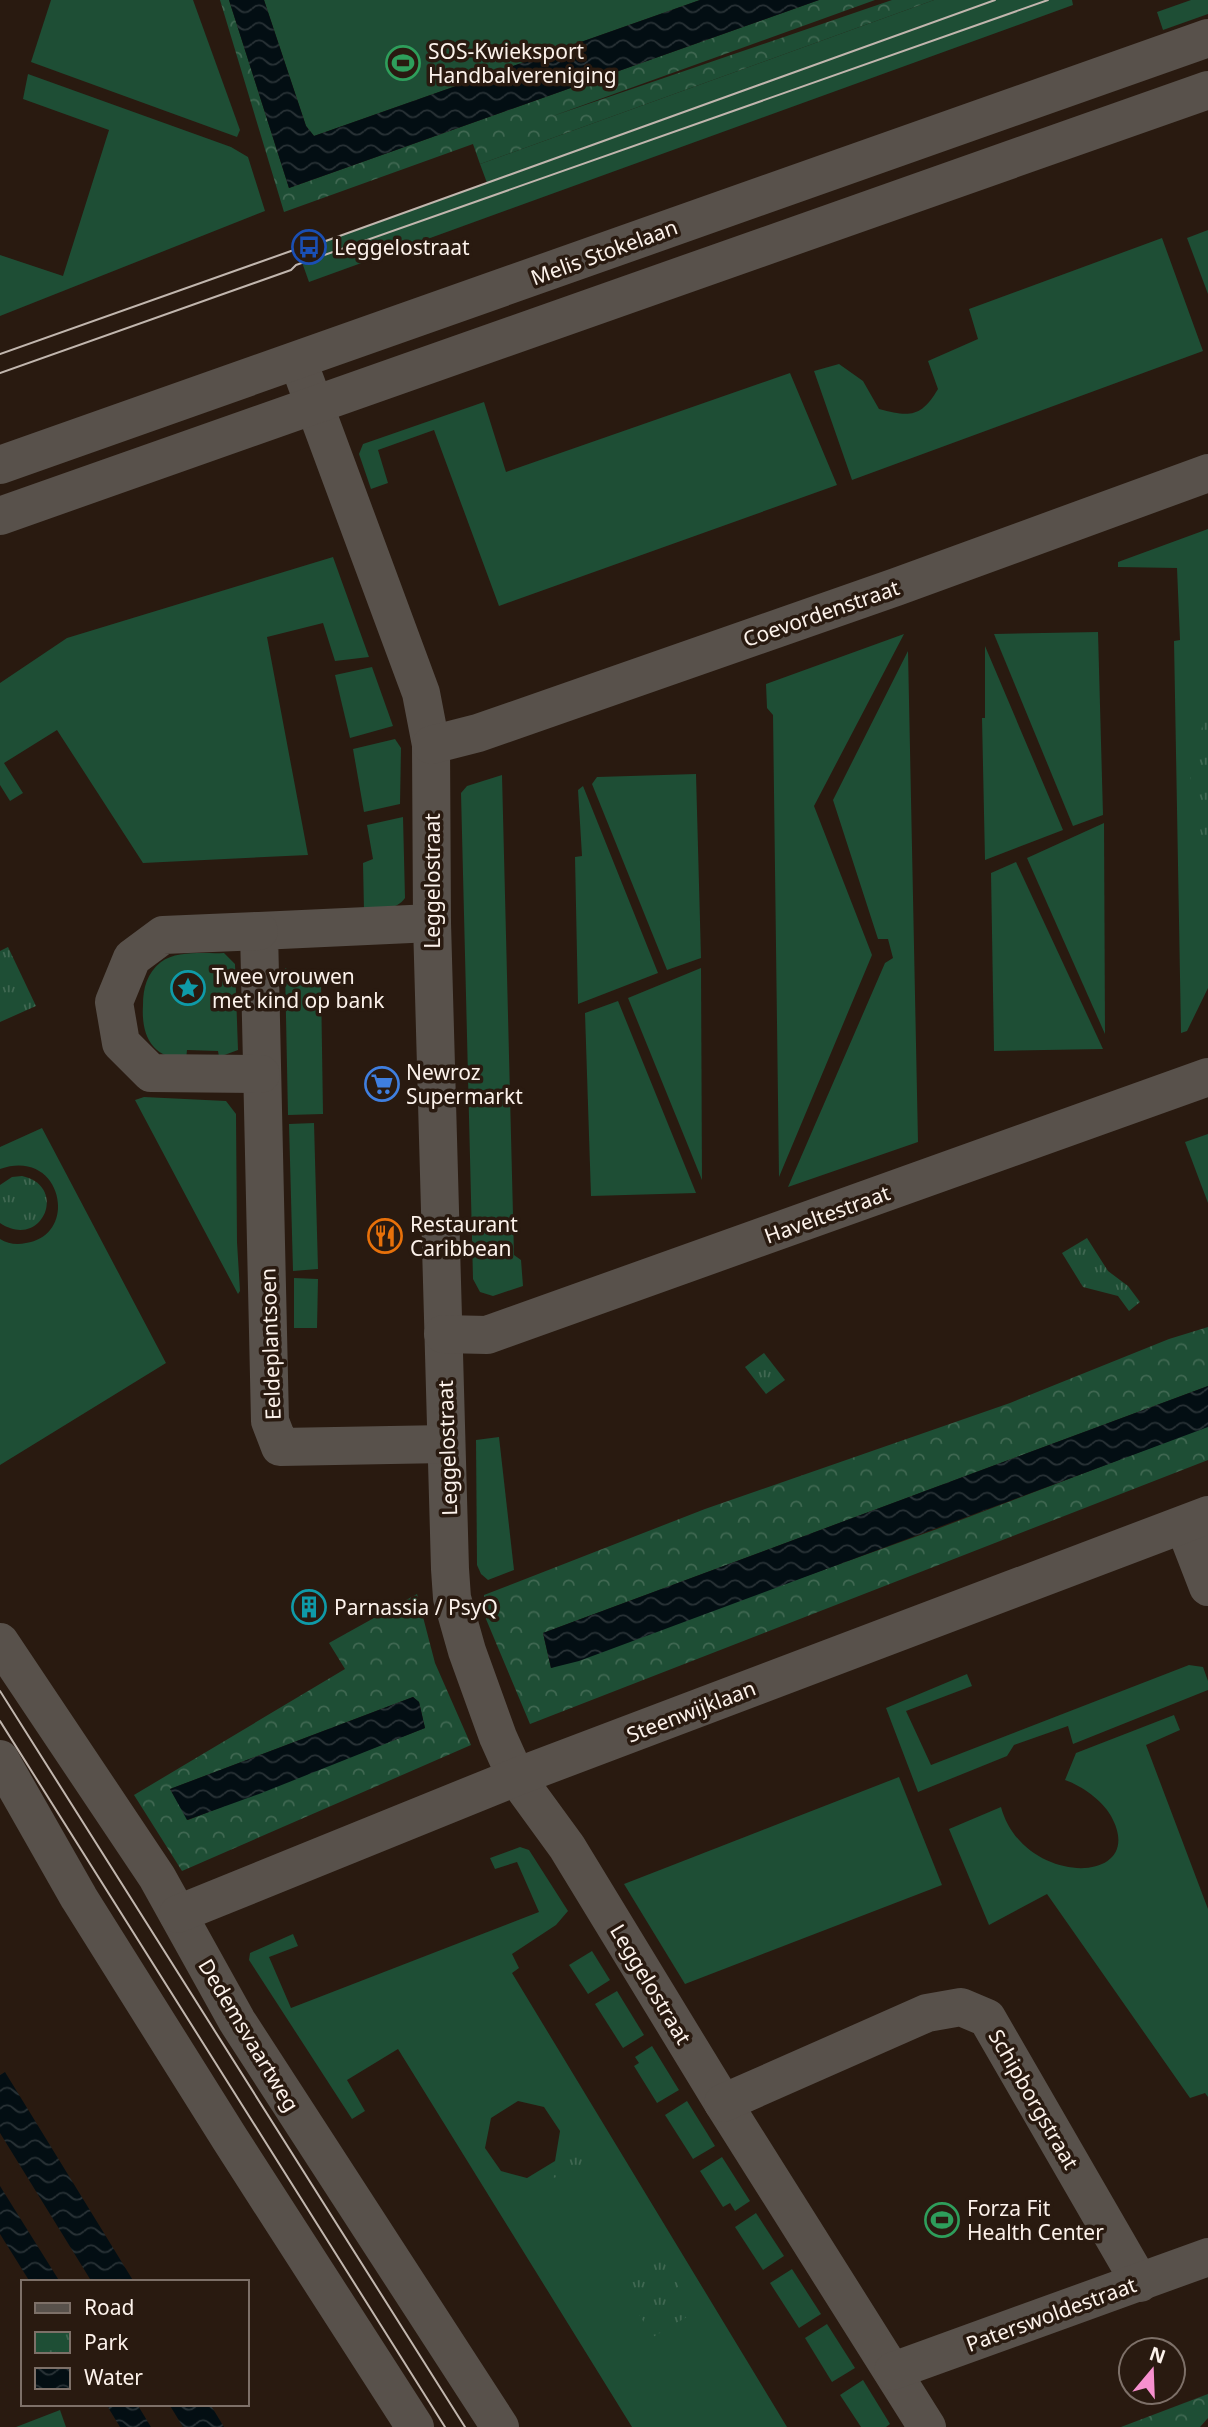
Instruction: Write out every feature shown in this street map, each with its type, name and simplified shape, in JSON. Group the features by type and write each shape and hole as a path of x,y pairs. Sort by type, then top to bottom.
{"street":[{"name":"Melis Stokelaan","path":"0,465 1208,38"},
{"path":"0,516 1208,90"},
{"name":"Leggelostraat","path":"298,361 421,693 431,745 432,923 452,1598 471,1664 516,1777 567,1847 723,2103 927,2427"},
{"name":"Coevordenstraat","path":"431,745 478,733 833,609 1208,473"},
{"path":"261,1074 151,1073 121,1043 114,1002 132,958 163,936 432,923"},
{"name":"Eeldeplantsoen","path":"259,931 270,1421 280,1447 446,1444"},
{"name":"Haveltestraat","path":"443,1334 487,1335 1208,1077"},
{"path":"1196,1520 1208,1587"},
{"name":"Steenwijklaan","path":"178,1914 516,1777 1196,1520"},
{"name":"Dedemsvaartweg","path":"0,1642 157,1877 237,2021 500,2427"},
{"path":"0,1759 79,1898 415,2427"},
{"name":"Schipborgstraat","path":"723,2103 926,2013 961,2007 988,2018 1140,2283"},
{"name":"Paterswoldestraat","path":"893,2371 1208,2257"}],"green space":[{"path":"51,0 193,0 240,130 237,137 31,62"},
{"path":"220,0 229,0 289,188 819,0 875,0 550,117 892,0 934,0 480,164 473,144 284,212"},
{"name":"SOS-Kwieksport Handbalvereniging","path":"264,0 700,0 314,136 306,126"},
{"path":"934,0 1072,0 1073,5 309,282 298,251 487,183 480,164"},
{"path":"1191,0 1208,0 1208,14 1163,30 1157,12"},
{"path":"28,74 231,147 248,157 265,211 0,316 0,255 63,276 109,130 23,99"},
{"path":"1208,230 1208,294 1187,238"},
{"path":"1162,238 1203,351 852,480 814,371 839,364 863,381 879,409 913,413 926,405 938,389 928,361 978,339 969,309"},
{"path":"790,373 837,485 499,606 434,430 378,450 388,483 371,489 359,454 363,444 484,402 506,472"},
{"path":"1208,529 1208,988 1187,1031 1181,1033 1174,641 1180,640 1177,568 1118,567 1118,562"},
{"path":"333,557 369,657 335,661 323,623 267,637 308,855 143,863 57,730 4,763 23,793 10,801 0,785 0,683 67,638"},
{"path":"1098,632 1103,815 1073,826 994,634"},
{"path":"904,634 814,806 872,955 779,1177 773,715 767,708 766,684"},
{"path":"985,646 1063,830 985,860 982,718 985,718"},
{"path":"908,651 918,1142 788,1187 885,963 893,958 888,939 878,939 833,800"},
{"path":"372,667 393,726 350,738 335,675"},
{"path":"1208,700 1208,868 1190,780"},
{"path":"395,739 401,748 400,804 364,812 353,749"},
{"path":"696,774 701,958 667,970 592,784 597,777"},
{"path":"502,775 514,1255 521,1260 523,1286 493,1296 480,1292 473,1279 461,793 467,786"},
{"path":"583,786 658,973 578,1004 575,857 582,856 578,790"},
{"path":"403,817 405,898 392,907 364,911 363,863 373,859 367,825"},
{"path":"1104,823 1105,1034 1027,858"},
{"path":"1016,862 1103,1049 994,1051 991,873"},
{"path":"8,947 36,1006 0,1022 0,951"},
{"path":"191,953 224,953 235,964 238,1050 219,1057 218,1051 187,1050 186,1060 165,1055 157,1050 144,1026 143,999 149,976 156,966 168,958"},
{"path":"285,968 321,983 323,1114 288,1115"},
{"path":"701,968 702,1180 628,998"},
{"path":"618,1001 696,1193 591,1196 585,1013"},
{"path":"144,1097 226,1101 236,1114 238,1294 135,1100"},
{"path":"314,1123 318,1269 293,1271 289,1124"},
{"path":"42,1128 166,1363 0,1465 0,1239 19,1244 43,1237 53,1225 58,1210 50,1181 38,1170 21,1166 0,1169 0,1147"},
{"path":"1208,1134 1208,1203 1185,1142"},
{"path":"22,1176 36,1182 44,1192 47,1203 38,1223 28,1229 15,1229 0,1223 0,1185 12,1177"},
{"path":"1087,1238 1108,1271 1128,1286 1140,1302 1129,1311 1118,1296 1083,1287 1062,1253"},
{"path":"294,1278 318,1279 317,1328 294,1328"},
{"path":"1208,1327 1208,1386 543,1633 551,1668 937,1529 1208,1426 1208,1460 530,1724 486,1619 484,1595 705,1509 1010,1403 1169,1339"},
{"path":"764,1353 785,1380 766,1394 745,1367"},
{"path":"499,1437 514,1570 488,1580 477,1565 476,1440"},
{"path":"417,1594 435,1663 471,1745 182,1871 134,1795 345,1669 329,1643","holes":["413,1697 419,1702 425,1728 188,1820 170,1789"]},
{"path":"1189,1665 1203,1667 1208,1690 1073,1744 1068,1726 1014,1745 1007,1756 918,1792 886,1708 967,1674 972,1686 906,1711 931,1765"},
{"path":"1174,1715 1180,1730 1146,1745 1208,1909 1208,2097 1205,2093 1190,2098 1047,1894 989,1925 949,1829 1001,1807 1014,1834 1033,1852 1056,1864 1079,1868 1099,1865 1113,1856 1118,1839 1111,1816 1102,1804 1085,1790 1065,1780 1076,1753"},
{"path":"899,1777 942,1885 685,1984 624,1884"},
{"path":"520,1847 529,1850 568,1911 556,1925 512,1954 519,1968 512,1973 787,2427 632,2427 398,2049 347,2080 365,2111 352,2119 249,1960 250,1953 293,1934 298,1946 269,1957 291,2008 539,1912 517,1862 495,1869 490,1858","holes":["518,2101 544,2107 560,2131 555,2161 527,2178 501,2171 485,2148 491,2118"]},
{"path":"592,1951 610,1980 588,1994 569,1965"},
{"path":"617,1991 644,2035 623,2048 595,2004"},
{"path":"652,2046 679,2090 657,2103 634,2066 639,2063 635,2057"},
{"path":"687,2101 715,2146 693,2159 665,2115"},
{"path":"566,2134 599,2165 553,2178"},
{"path":"722,2157 750,2201 735,2211 730,2203 723,2207 700,2171"},
{"path":"756,2213 784,2256 763,2270 735,2227"},
{"path":"660,2256 695,2312 653,2337 619,2282"},
{"path":"792,2269 821,2314 799,2328 770,2283"},
{"path":"827,2324 855,2368 832,2382 805,2338"},
{"path":"863,2380 890,2424 886,2427 861,2427 840,2395"},
{"path":"1208,2394 1208,2418 1200,2427 1121,2427 1176,2406 1187,2406 1187,2402"},
{"path":"60,2410 66,2427 16,2427"}],"water":[{"path":"229,0 264,0 306,126 314,136 700,0 819,0 289,188"},
{"path":"1208,1386 1208,1427 579,1661 551,1668 543,1633"},
{"path":"413,1697 419,1702 425,1728 259,1794 187,1820 170,1789"},
{"path":"5,2072 133,2280 90,2280 0,2133 0,2075"},
{"path":"0,2186 59,2280 29,2280 0,2234"},
{"path":"107,2406 138,2406 151,2427 120,2427"},
{"path":"170,2406 211,2406 224,2427 183,2427"}],"tram line":[{"path":"0,354 291,251 309,247 995,0"},
{"path":"0,373 291,270 296,265 1048,0"},
{"path":"0,1691 465,2427"},
{"path":"0,1721 445,2427"}],"place":[{"name":"SOS-Kwieksport Handbalvereniging","path":"403,63"},
{"name":"Leggelostraat","path":"309,247"},
{"name":"Twee vrouwen met kind op bank","path":"188,988"},
{"name":"Newroz Supermarkt","path":"382,1084"},
{"name":"Restaurant Caribbean","path":"385,1236"},
{"name":"Parnassia / PsyQ","path":"309,1607"},
{"name":"Forza Fit Health Center","path":"942,2220"}]}
